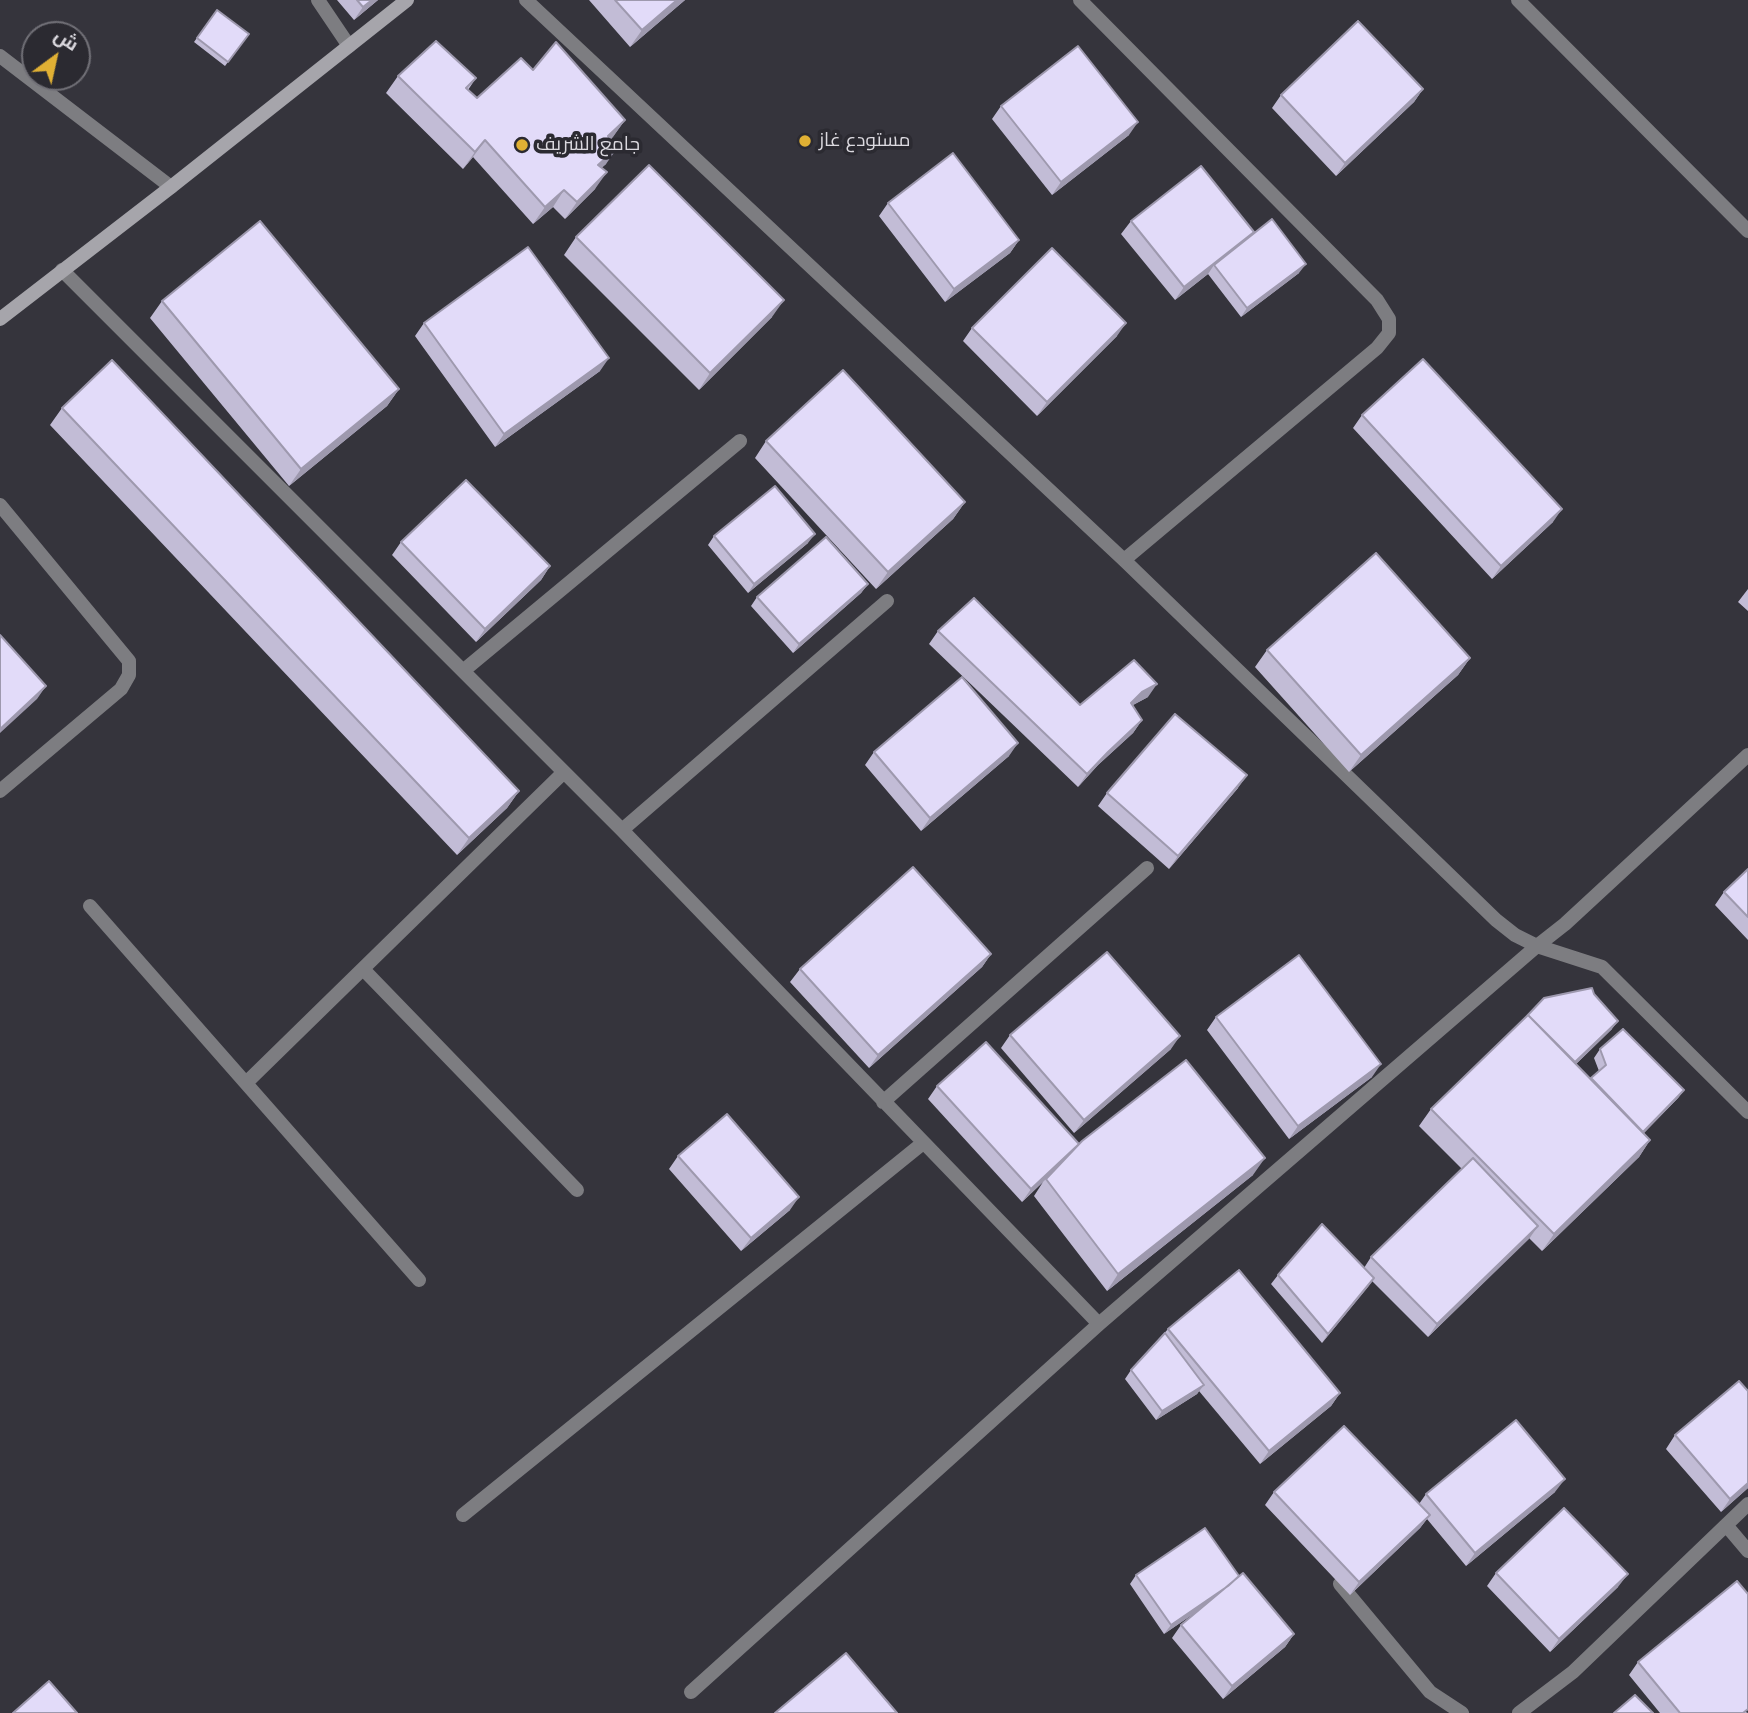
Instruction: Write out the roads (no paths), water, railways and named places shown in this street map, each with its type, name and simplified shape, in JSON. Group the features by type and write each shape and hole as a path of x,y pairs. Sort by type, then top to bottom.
{"main road":[{"path":"0,319 407,0"}],"street":[{"path":"318,0 349,46"},
{"path":"526,0 1124,560 1496,920 1515,935 1537,946 1602,967 1748,1112"},
{"path":"1080,0 1377,300 1390,319 1389,333 1377,348 1124,560"},
{"path":"1518,0 1748,231"},
{"path":"0,56 171,187"},
{"path":"62,270 622,830 1099,1324"},
{"path":"463,671 740,441"},
{"path":"0,506 129,662 129,675 121,689 0,790"},
{"path":"622,830 887,601"},
{"path":"691,1692 1099,1324 1565,924 1748,755"},
{"path":"246,1083 564,772"},
{"path":"883,1102 1147,867"},
{"path":"90,906 419,1280"},
{"path":"363,969 577,1190"},
{"path":"463,1515 923,1143"},
{"path":"1519,1713 1573,1672 1748,1504"},
{"path":"1726,1525 1748,1551"},
{"path":"1340,1584 1430,1692 1462,1713"}],"place":[{"name":"مستودع غاز","path":"805,141"},
{"name":"جامع الشريف","path":"522,145"}]}
